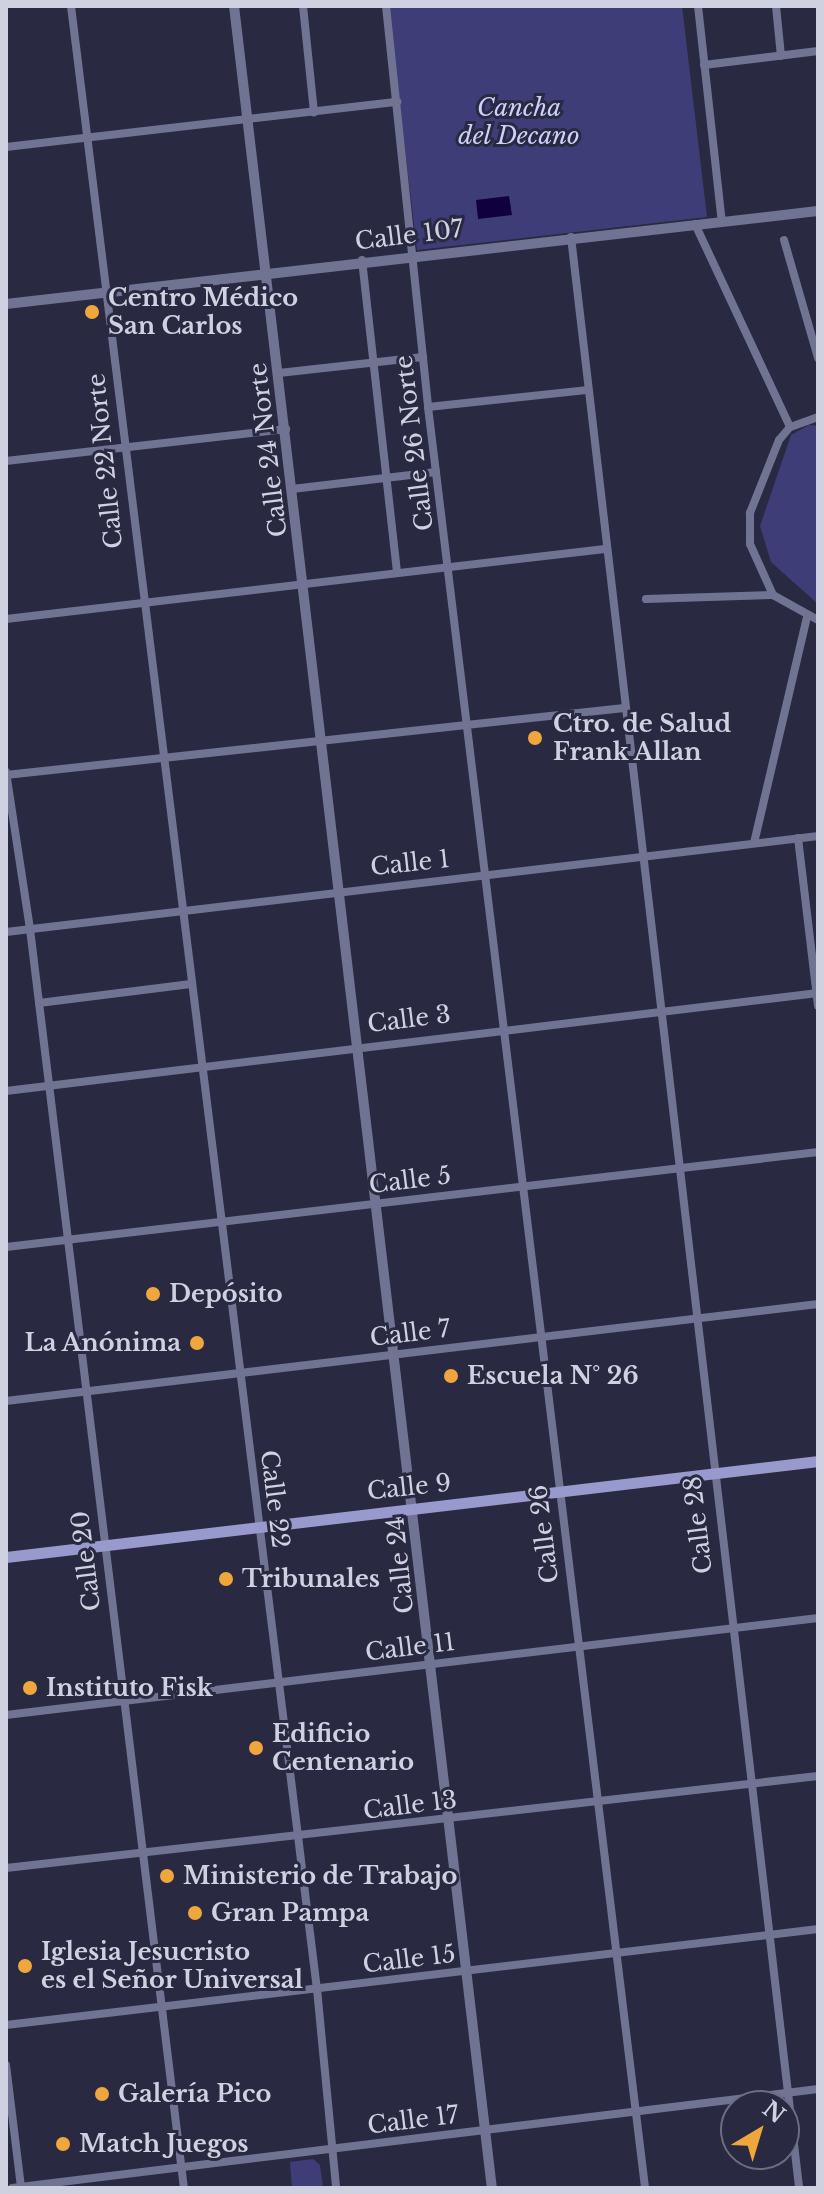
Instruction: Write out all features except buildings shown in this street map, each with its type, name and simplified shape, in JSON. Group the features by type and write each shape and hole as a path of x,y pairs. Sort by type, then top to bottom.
{"main road":[{"name":"Calle 9","path":"6,1557 818,1461"}],"street":[{"name":"Calle 22 Norte","path":"71,6 141,603 182,911"},
{"name":"Calle 24 Norte","path":"234,6 339,890"},
{"path":"303,6 314,112"},
{"name":"Calle 26 Norte","path":"386,6 428,407 485,875"},
{"path":"698,6 722,222"},
{"path":"776,6 781,56"},
{"path":"704,65 818,51"},
{"path":"6,147 397,102"},
{"name":"Calle 107","path":"6,304 414,254 818,211"},
{"path":"695,224 790,427"},
{"name":"Calle 28","path":"571,237 586,390 661,1012 748,1784 787,2090"},
{"path":"784,240 818,358"},
{"path":"362,260 397,573"},
{"path":"279,373 423,357"},
{"path":"428,407 586,390"},
{"path":"818,417 790,427 750,513 750,544 773,595 807,617 818,620"},
{"path":"6,461 123,445 286,429"},
{"path":"292,489 436,472"},
{"path":"6,619 605,549"},
{"path":"646,599 773,595"},
{"path":"754,843 807,617"},
{"path":"6,774 161,760 624,708"},
{"name":"Calle 20","path":"6,774 30,929 184,2188"},
{"name":"Calle 1","path":"6,932 339,890 818,836"},
{"path":"798,838 818,1006"},
{"name":"Calle 26","path":"485,875 645,2188"},
{"name":"Calle 24","path":"339,890 492,2188"},
{"name":"Calle 22","path":"182,911 317,1989 335,2149 336,2188"},
{"path":"39,1003 191,984"},
{"name":"Calle 3","path":"6,1091 505,1028 817,993"},
{"name":"Calle 5","path":"6,1247 818,1152"},
{"name":"Calle 7","path":"6,1401 818,1304"},
{"name":"Calle 11","path":"6,1715 818,1618"},
{"name":"Calle 13","path":"6,1868 296,1838 818,1776"},
{"name":"Calle 15","path":"6,2025 818,1929"},
{"path":"6,2065 21,2188"},
{"name":"Calle 17","path":"12,2188 720,2102"}],"green space":[{"name":"Cancha del Decano","path":"388,6 682,6 707,217 417,250"},
{"path":"809,425 818,426 818,604 771,562 760,526 791,435"},
{"path":"313,2159 320,2165 323,2188 292,2188 290,2162"}],"shaded area":[{"path":"509,196 512,215 478,219 476,200"}],"place":[{"name":"Centro Médico San Carlos","path":"92,312"},
{"name":"Ctro. de Salud Frank Allan","path":"535,738"},
{"name":"Depósito","path":"153,1294"},
{"name":"La Anónima","path":"197,1343"},
{"name":"Escuela N° 26","path":"451,1376"},
{"name":"Tribunales","path":"226,1579"},
{"name":"Instituto Fisk","path":"30,1688"},
{"name":"Edificio Centenario","path":"256,1748"},
{"name":"Ministerio de Trabajo","path":"167,1876"},
{"name":"Gran Pampa","path":"195,1913"},
{"name":"Iglesia Jesucristo es el Señor Universal","path":"25,1966"},
{"name":"Galería Pico","path":"102,2094"},
{"name":"Match Juegos","path":"63,2144"}]}
